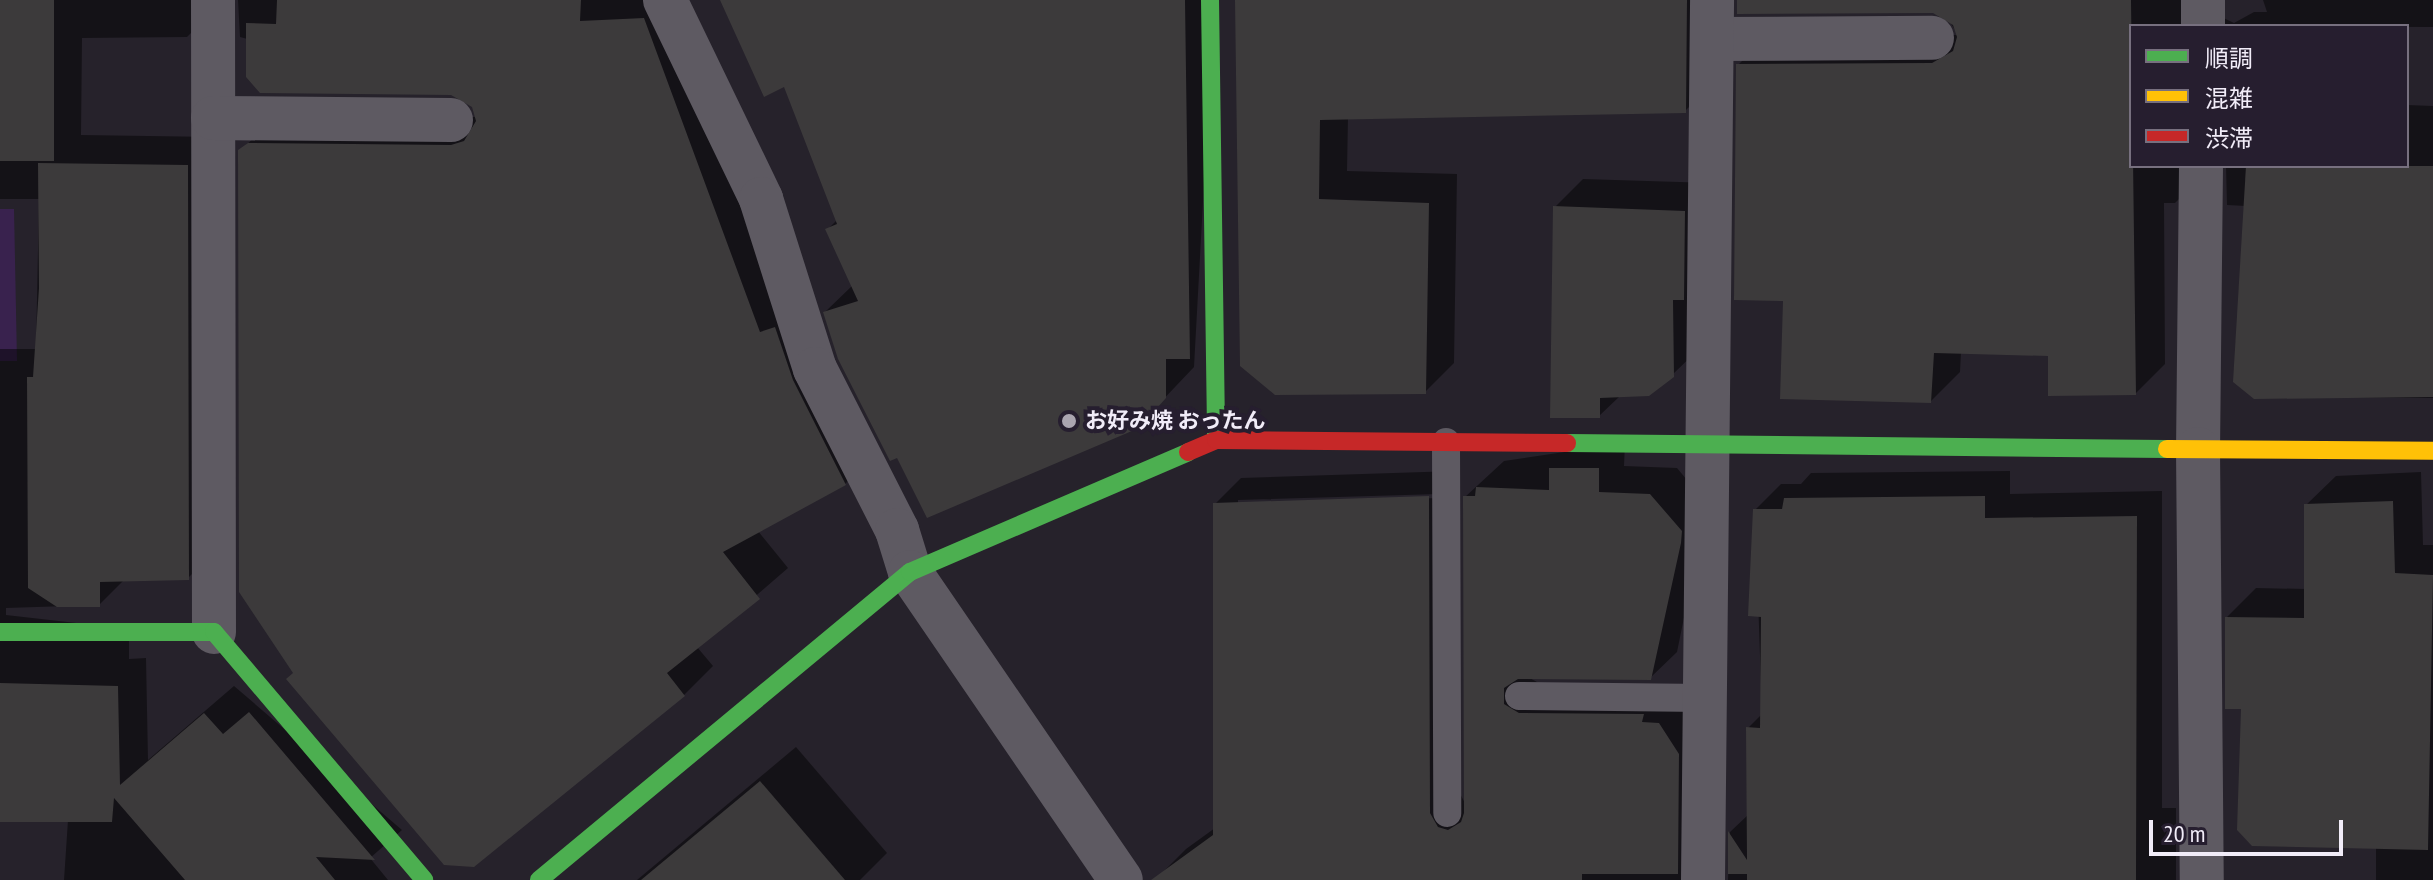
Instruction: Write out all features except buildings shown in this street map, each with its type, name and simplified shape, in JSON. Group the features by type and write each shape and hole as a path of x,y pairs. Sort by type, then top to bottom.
{"street":[{"path":"213,0 214,632 424,880"},
{"path":"665,0 761,199 815,369 897,530 910,572 1121,880"},
{"path":"1210,0 1216,440"},
{"path":"2203,0 2203,24"},
{"path":"1703,880 1712,19 1932,38"},
{"path":"213,118 451,120"},
{"path":"2201,168 2198,449 2202,880"},
{"path":"539,880 910,572 1216,440 1706,442 2433,451"},
{"path":"0,632 214,632"}],"lane":[{"path":"1446,442 1447,813"},
{"path":"1519,696 1704,698"}],"shaded area":[{"path":"0,209 14,209 17,361 0,361"}],"traffic: fast":[{"path":"1210,0 1216,440"},
{"path":"1567,443 2167,449"},
{"path":"539,880 910,572 1188,452"},
{"path":"0,632 214,632 424,880"}],"traffic: slow":[{"path":"2167,449 2433,451"}],"traffic: jam":[{"path":"1188,452 1216,440 1567,443"}],"place":[{"name":"お好み焼 おったん","path":"1069,421"}]}
